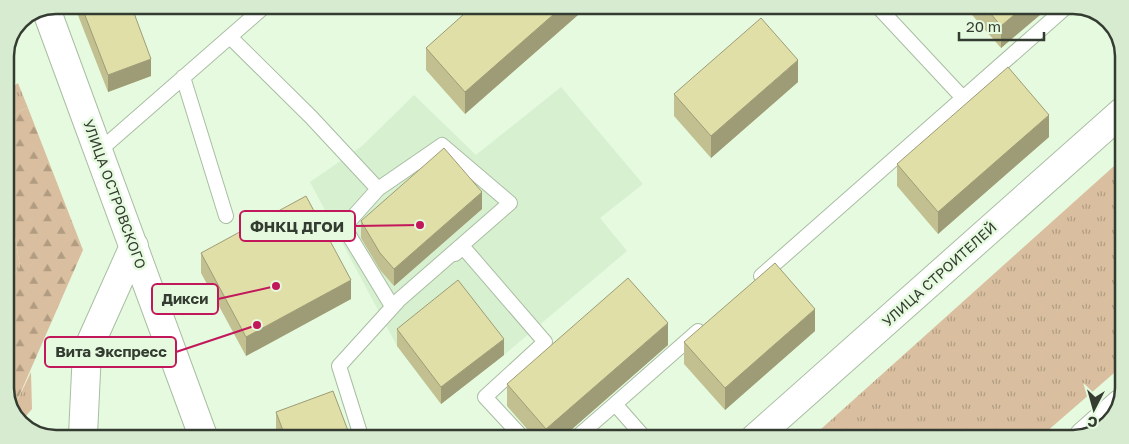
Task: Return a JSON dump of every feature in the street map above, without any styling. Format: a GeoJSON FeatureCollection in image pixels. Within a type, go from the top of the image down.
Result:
{"type":"FeatureCollection","features":[{"type":"Feature","properties":{"kind":"street","name":"УЛИЦА ОСТРОВСКОГО"},"geometry":{"type":"LineString","coordinates":[[48,15],[202,430]]}},
{"type":"Feature","properties":{"kind":"street","name":"УЛИЦА СТРОИТЕЛЕЙ"},"geometry":{"type":"LineString","coordinates":[[764,430],[1115,118]]}},
{"type":"Feature","properties":{"kind":"street"},"geometry":{"type":"LineString","coordinates":[[83,430],[87,351],[134,246]]}},
{"type":"Feature","properties":{"kind":"lane"},"geometry":{"type":"LineString","coordinates":[[99,151],[256,14]]}},
{"type":"Feature","properties":{"kind":"lane"},"geometry":{"type":"LineString","coordinates":[[885,14],[963,98]]}},
{"type":"Feature","properties":{"kind":"lane"},"geometry":{"type":"LineString","coordinates":[[748,286],[1058,14]]}},
{"type":"Feature","properties":{"kind":"lane"},"geometry":{"type":"LineString","coordinates":[[230,37],[311,117],[378,189]]}},
{"type":"Feature","properties":{"kind":"lane"},"geometry":{"type":"LineString","coordinates":[[183,77],[226,216]]}},
{"type":"Feature","properties":{"kind":"lane"},"geometry":{"type":"LineString","coordinates":[[359,430],[339,366],[392,306],[510,203],[442,145],[378,189],[344,227],[392,306]]}},
{"type":"Feature","properties":{"kind":"lane"},"geometry":{"type":"LineString","coordinates":[[392,306],[463,247],[545,342],[485,397],[516,430]]}},
{"type":"Feature","properties":{"kind":"lane"},"geometry":{"type":"LineString","coordinates":[[585,430],[711,319]]}},
{"type":"Feature","properties":{"kind":"lane"},"geometry":{"type":"LineString","coordinates":[[615,404],[637,430]]}},
{"type":"Feature","properties":{"kind":"shaded area"},"geometry":{"type":"Polygon","coordinates":[[[561,87],[643,184],[600,218],[627,251],[504,355],[441,404],[397,346],[310,182],[362,146],[414,95],[476,155],[561,87]]]}},
{"type":"Feature","properties":{"kind":"green space"},"geometry":{"type":"Polygon","coordinates":[[[18,83],[28,108],[19,111],[14,117],[14,86],[18,83]]]}},
{"type":"Feature","properties":{"kind":"green space"},"geometry":{"type":"Polygon","coordinates":[[[28,108],[83,250],[16,402],[14,391],[14,275],[20,267],[14,231],[14,117],[19,111],[28,108]]]}},
{"type":"Feature","properties":{"kind":"green space"},"geometry":{"type":"Polygon","coordinates":[[[1115,165],[1115,372],[1048,430],[820,430],[1115,165]]]}},
{"type":"Feature","properties":{"kind":"green space"},"geometry":{"type":"Polygon","coordinates":[[[14,231],[20,267],[14,275],[14,231]]]}},
{"type":"Feature","properties":{"kind":"green space"},"geometry":{"type":"Polygon","coordinates":[[[31,372],[32,409],[25,417],[16,402],[31,372]]]}},
{"type":"Feature","properties":{"kind":"building"},"geometry":{"type":"Polygon","coordinates":[[[84,14],[134,14],[151,59],[108,75],[84,14]]]}},
{"type":"Feature","properties":{"kind":"building"},"geometry":{"type":"Polygon","coordinates":[[[464,14],[554,14],[465,92],[426,48],[464,14]]]}},
{"type":"Feature","properties":{"kind":"building"},"geometry":{"type":"Polygon","coordinates":[[[991,14],[1015,14],[1001,26],[991,14]]]}},
{"type":"Feature","properties":{"kind":"building"},"geometry":{"type":"Polygon","coordinates":[[[761,18],[798,60],[711,136],[674,94],[761,18]]]}},
{"type":"Feature","properties":{"kind":"building"},"geometry":{"type":"Polygon","coordinates":[[[1008,67],[1049,115],[938,212],[897,164],[1008,67]]]}},
{"type":"Feature","properties":{"kind":"building"},"geometry":{"type":"Polygon","coordinates":[[[444,148],[482,192],[394,269],[380,253],[361,221],[444,148]]]}},
{"type":"Feature","properties":{"kind":"building"},"geometry":{"type":"Polygon","coordinates":[[[306,196],[351,280],[246,337],[201,253],[306,196]]]}},
{"type":"Feature","properties":{"kind":"building"},"geometry":{"type":"Polygon","coordinates":[[[775,263],[815,309],[725,388],[684,342],[775,263]]]}},
{"type":"Feature","properties":{"kind":"building"},"geometry":{"type":"Polygon","coordinates":[[[628,278],[668,323],[546,429],[507,384],[628,278]]]}},
{"type":"Feature","properties":{"kind":"building"},"geometry":{"type":"Polygon","coordinates":[[[458,280],[504,339],[441,387],[397,329],[458,280]]]}},
{"type":"Feature","properties":{"kind":"building"},"geometry":{"type":"Polygon","coordinates":[[[333,391],[348,430],[283,430],[276,412],[333,391]]]}},
{"type":"Feature","properties":{"kind":"place","name":"ФНКЦ ДГОИ"},"geometry":{"type":"Point","coordinates":[420,225]}},
{"type":"Feature","properties":{"kind":"place","name":"Дикси"},"geometry":{"type":"Point","coordinates":[276,286]}},
{"type":"Feature","properties":{"kind":"place","name":"Вита Экспресс"},"geometry":{"type":"Point","coordinates":[257,325]}}]}
